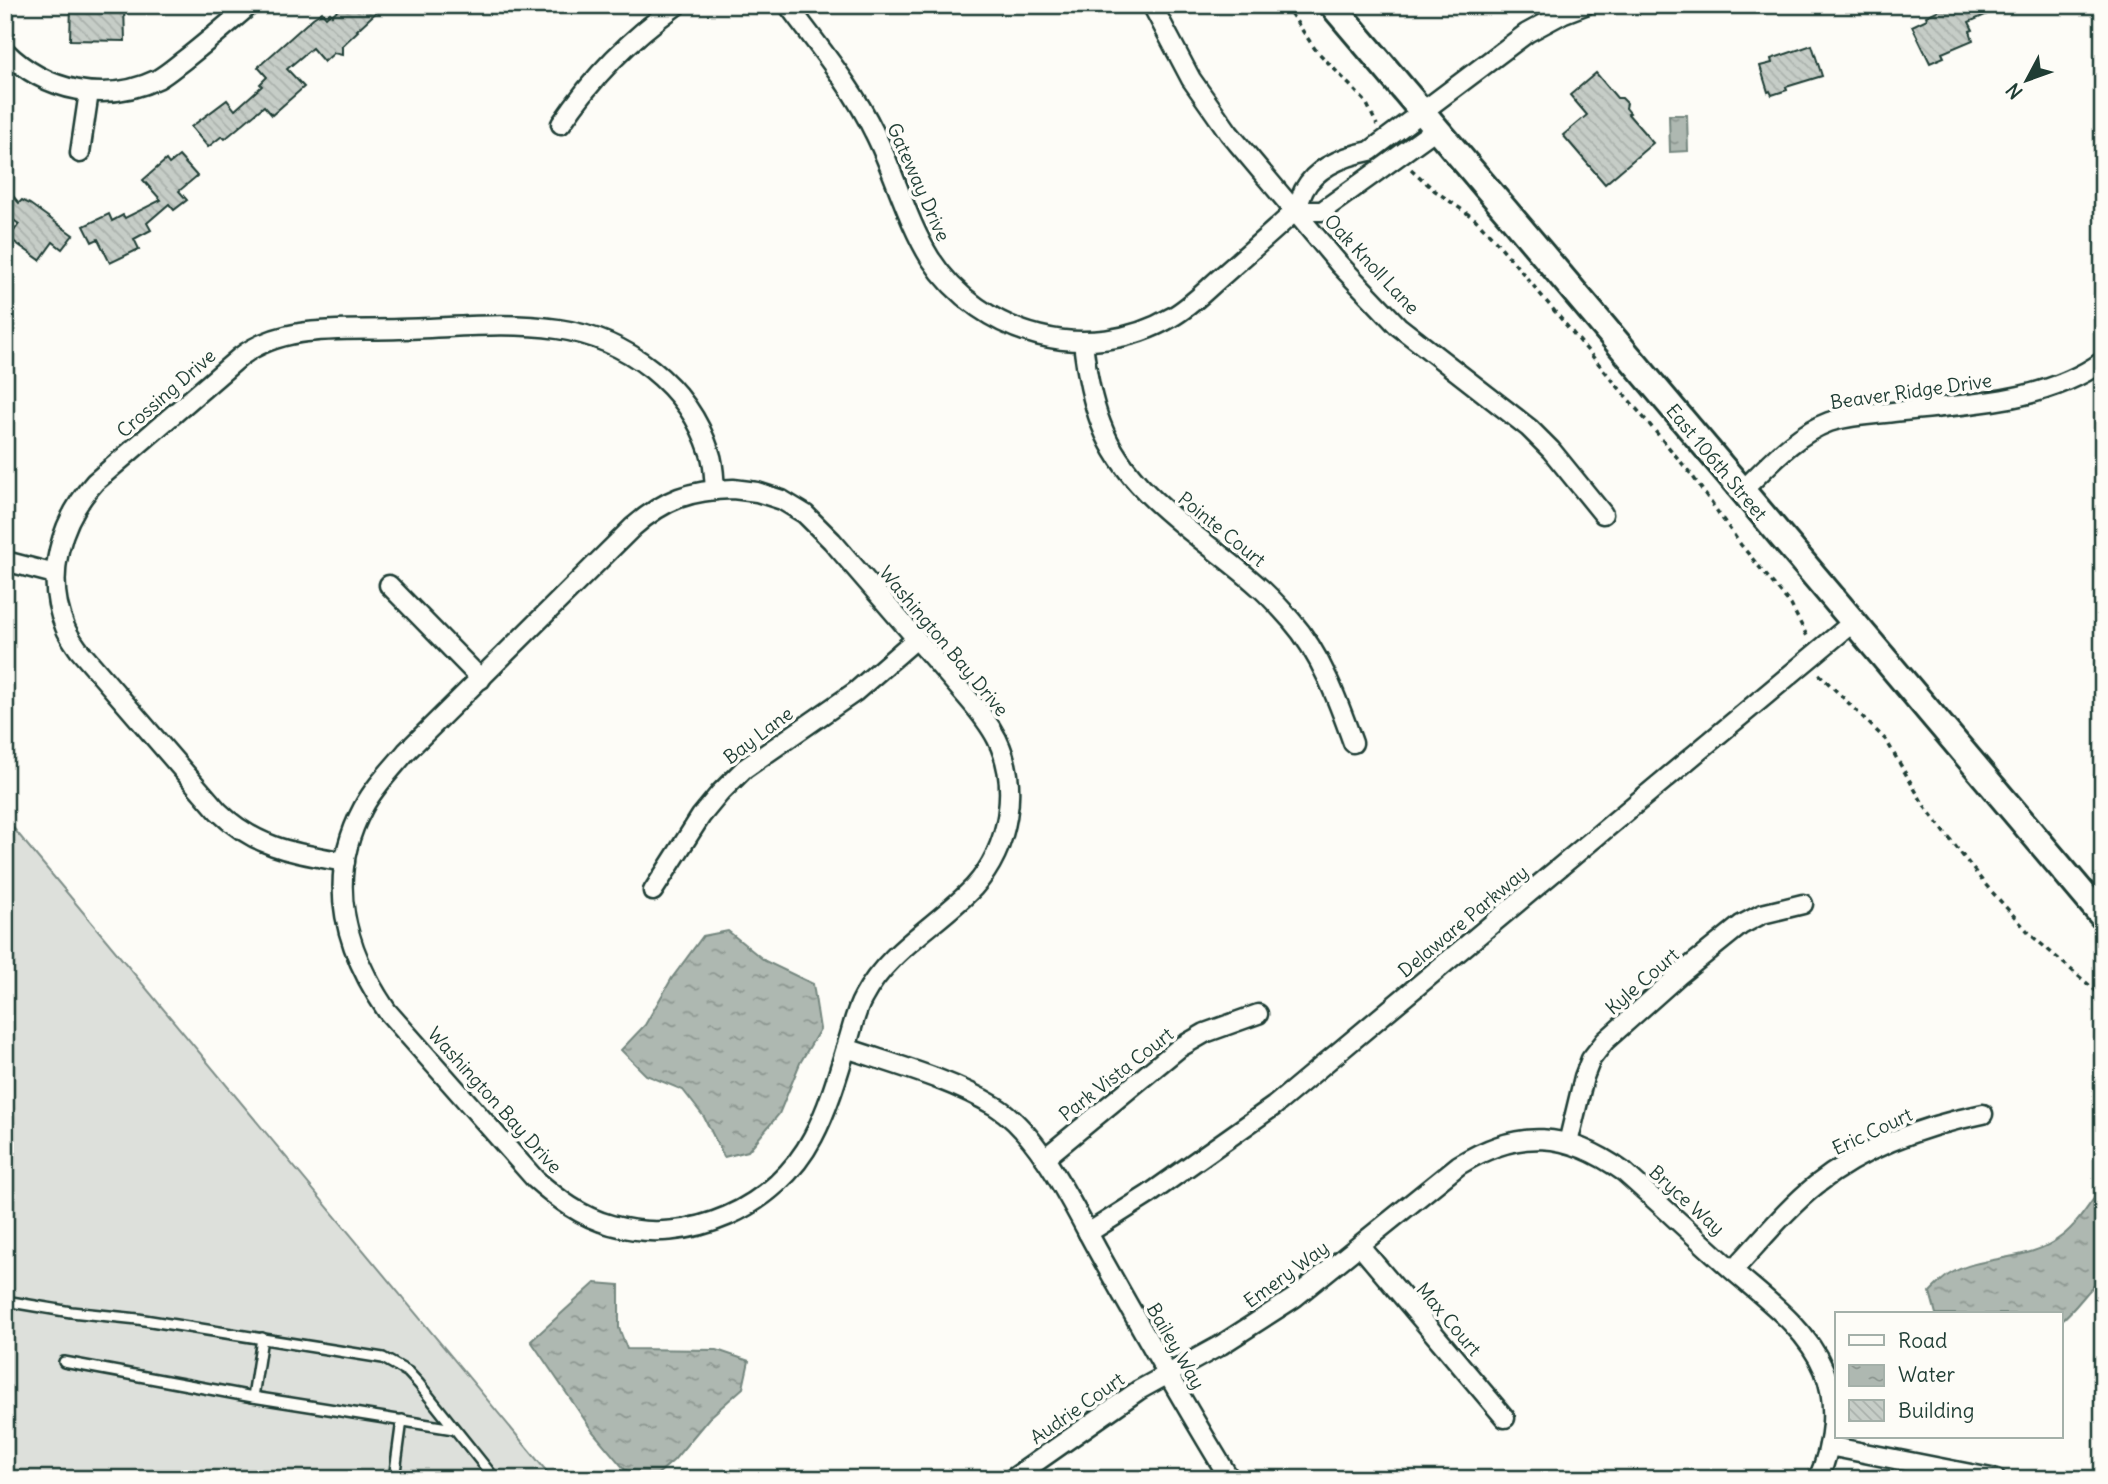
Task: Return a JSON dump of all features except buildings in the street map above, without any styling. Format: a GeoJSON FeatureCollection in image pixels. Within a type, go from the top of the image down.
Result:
{"type":"FeatureCollection","features":[{"type":"Feature","properties":{"kind":"main road","name":"East 106th Street"},"geometry":{"type":"LineString","coordinates":[[1332,5],[2103,917]]}},
{"type":"Feature","properties":{"kind":"street"},"geometry":{"type":"LineString","coordinates":[[5,51],[39,77],[69,89],[89,92],[130,89],[158,79],[213,38],[250,5]]}},
{"type":"Feature","properties":{"kind":"street"},"geometry":{"type":"LineString","coordinates":[[561,124],[594,78],[617,54],[677,5]]}},
{"type":"Feature","properties":{"kind":"street","name":"Gateway Drive"},"geometry":{"type":"LineString","coordinates":[[788,5],[842,78],[874,131],[929,257],[944,276],[980,310],[1010,327],[1046,339],[1103,341],[1171,318],[1193,302],[1295,211],[1305,188],[1318,173],[1343,157],[1370,151],[1386,139],[1429,121]]}},
{"type":"Feature","properties":{"kind":"street","name":"Oak Knoll Lane"},"geometry":{"type":"LineString","coordinates":[[1152,5],[1191,79],[1229,133],[1339,264],[1390,317],[1529,428],[1567,467],[1603,514]]}},
{"type":"Feature","properties":{"kind":"street"},"geometry":{"type":"LineString","coordinates":[[1295,211],[1322,211],[1400,154],[1429,121],[1527,33],[1585,5]]}},
{"type":"Feature","properties":{"kind":"street"},"geometry":{"type":"LineString","coordinates":[[80,153],[89,92]]}},
{"type":"Feature","properties":{"kind":"street","name":"Crossing Drive"},"geometry":{"type":"LineString","coordinates":[[345,863],[266,845],[235,827],[218,811],[79,650],[65,627],[57,599],[55,574],[60,542],[70,519],[81,498],[95,482],[246,352],[290,333],[528,326],[592,336],[648,366],[678,394],[691,412],[711,455],[715,489]]}},
{"type":"Feature","properties":{"kind":"street","name":"Pointe Court"},"geometry":{"type":"LineString","coordinates":[[1083,342],[1101,426],[1113,449],[1148,495],[1260,587],[1293,622],[1330,685],[1353,743]]}},
{"type":"Feature","properties":{"kind":"street","name":"Beaver Ridge Drive"},"geometry":{"type":"LineString","coordinates":[[1742,491],[1787,448],[1804,435],[1829,422],[1855,416],[1995,401],[2025,395],[2074,378],[2103,361]]}},
{"type":"Feature","properties":{"kind":"street","name":"Washington Bay Drive"},"geometry":{"type":"LineString","coordinates":[[715,489],[757,492],[782,500],[805,514],[832,541],[916,639],[987,721],[998,741],[1005,765],[1009,817],[996,855],[973,887],[876,976],[861,1000],[813,1137],[785,1178],[766,1194],[744,1209],[692,1228],[668,1231],[611,1225],[560,1200],[535,1179],[387,1011],[362,969],[348,933],[342,902],[345,863],[351,835],[363,807],[381,780],[481,679],[651,511],[671,499],[715,489]]}},
{"type":"Feature","properties":{"kind":"street"},"geometry":{"type":"LineString","coordinates":[[5,561],[55,574]]}},
{"type":"Feature","properties":{"kind":"street"},"geometry":{"type":"LineString","coordinates":[[388,585],[481,679]]}},
{"type":"Feature","properties":{"kind":"street","name":"Delaware Parkway"},"geometry":{"type":"LineString","coordinates":[[1088,1233],[1148,1195],[1274,1106],[1852,623]]}},
{"type":"Feature","properties":{"kind":"street","name":"Bay Lane"},"geometry":{"type":"LineString","coordinates":[[653,891],[701,816],[744,769],[855,692],[916,639]]}},
{"type":"Feature","properties":{"kind":"street","name":"Kyle Court"},"geometry":{"type":"LineString","coordinates":[[1568,1143],[1584,1077],[1591,1059],[1605,1041],[1679,975],[1741,925],[1762,914],[1803,904]]}},
{"type":"Feature","properties":{"kind":"street","name":"Park Vista Court"},"geometry":{"type":"LineString","coordinates":[[1045,1158],[1179,1048],[1205,1033],[1258,1014]]}},
{"type":"Feature","properties":{"kind":"street","name":"Bailey Way"},"geometry":{"type":"LineString","coordinates":[[846,1048],[944,1082],[997,1107],[1025,1133],[1045,1158],[1230,1479]]}},
{"type":"Feature","properties":{"kind":"street","name":"Eric Court"},"geometry":{"type":"LineString","coordinates":[[1733,1270],[1807,1193],[1837,1170],[1863,1154],[1901,1137],[1948,1121],[1983,1114]]}},
{"type":"Feature","properties":{"kind":"street","name":"Bryce Way"},"geometry":{"type":"LineString","coordinates":[[1420,1195],[1459,1164],[1483,1150],[1507,1142],[1532,1139],[1568,1143],[1605,1159],[1624,1172],[1784,1316],[1813,1350],[1824,1371],[1830,1396],[1832,1424],[1829,1446],[1818,1479]]}},
{"type":"Feature","properties":{"kind":"street","name":"Emery Way"},"geometry":{"type":"LineString","coordinates":[[1168,1374],[1221,1345],[1272,1312],[1360,1246],[1420,1195]]}},
{"type":"Feature","properties":{"kind":"street","name":"Max Court"},"geometry":{"type":"LineString","coordinates":[[1360,1246],[1505,1418]]}},
{"type":"Feature","properties":{"kind":"street","name":"Audrie Court"},"geometry":{"type":"LineString","coordinates":[[1012,1479],[1139,1390],[1168,1374]]}},
{"type":"Feature","properties":{"kind":"street"},"geometry":{"type":"LineString","coordinates":[[1829,1446],[1996,1479]]}},
{"type":"Feature","properties":{"kind":"lane"},"geometry":{"type":"LineString","coordinates":[[5,1316],[6,1301],[383,1358],[408,1373],[495,1479]]}},
{"type":"Feature","properties":{"kind":"lane"},"geometry":{"type":"LineString","coordinates":[[253,1397],[262,1338]]}},
{"type":"Feature","properties":{"kind":"lane"},"geometry":{"type":"LineString","coordinates":[[64,1362],[253,1397],[454,1429]]}},
{"type":"Feature","properties":{"kind":"lane"},"geometry":{"type":"LineString","coordinates":[[394,1479],[402,1420]]}},
{"type":"Feature","properties":{"kind":"path"},"geometry":{"type":"LineString","coordinates":[[1285,5],[1315,49],[1366,102],[1386,139]]}},
{"type":"Feature","properties":{"kind":"path"},"geometry":{"type":"LineString","coordinates":[[1400,154],[1413,172],[1475,219],[1495,240],[1692,474],[1741,545],[1791,605],[1808,640]]}},
{"type":"Feature","properties":{"kind":"path"},"geometry":{"type":"LineString","coordinates":[[1819,674],[1886,740],[1925,807],[1984,883],[2032,936],[2103,997]]}},
{"type":"Feature","properties":{"kind":"shaded area"},"geometry":{"type":"Polygon","coordinates":[[[5,818],[553,1479],[5,1479],[5,818]]]}},
{"type":"Feature","properties":{"kind":"water"},"geometry":{"type":"Polygon","coordinates":[[[1669,115],[1687,115],[1688,151],[1670,152],[1669,115]]]}},
{"type":"Feature","properties":{"kind":"water"},"geometry":{"type":"Polygon","coordinates":[[[728,931],[765,961],[813,984],[820,1029],[800,1063],[779,1114],[748,1151],[724,1157],[704,1117],[683,1090],[646,1075],[621,1050],[645,1025],[672,978],[703,936],[728,931]]]}},
{"type":"Feature","properties":{"kind":"water"},"geometry":{"type":"Polygon","coordinates":[[[2103,1186],[2103,1277],[2062,1320],[2062,1312],[1935,1312],[1930,1292],[1950,1274],[1977,1263],[2020,1255],[2049,1245],[2073,1226],[2103,1186]]]}},
{"type":"Feature","properties":{"kind":"water"},"geometry":{"type":"Polygon","coordinates":[[[595,1283],[619,1285],[619,1328],[627,1349],[717,1350],[749,1361],[743,1388],[709,1418],[674,1460],[652,1479],[625,1470],[593,1432],[531,1341],[595,1283]]]}}]}
